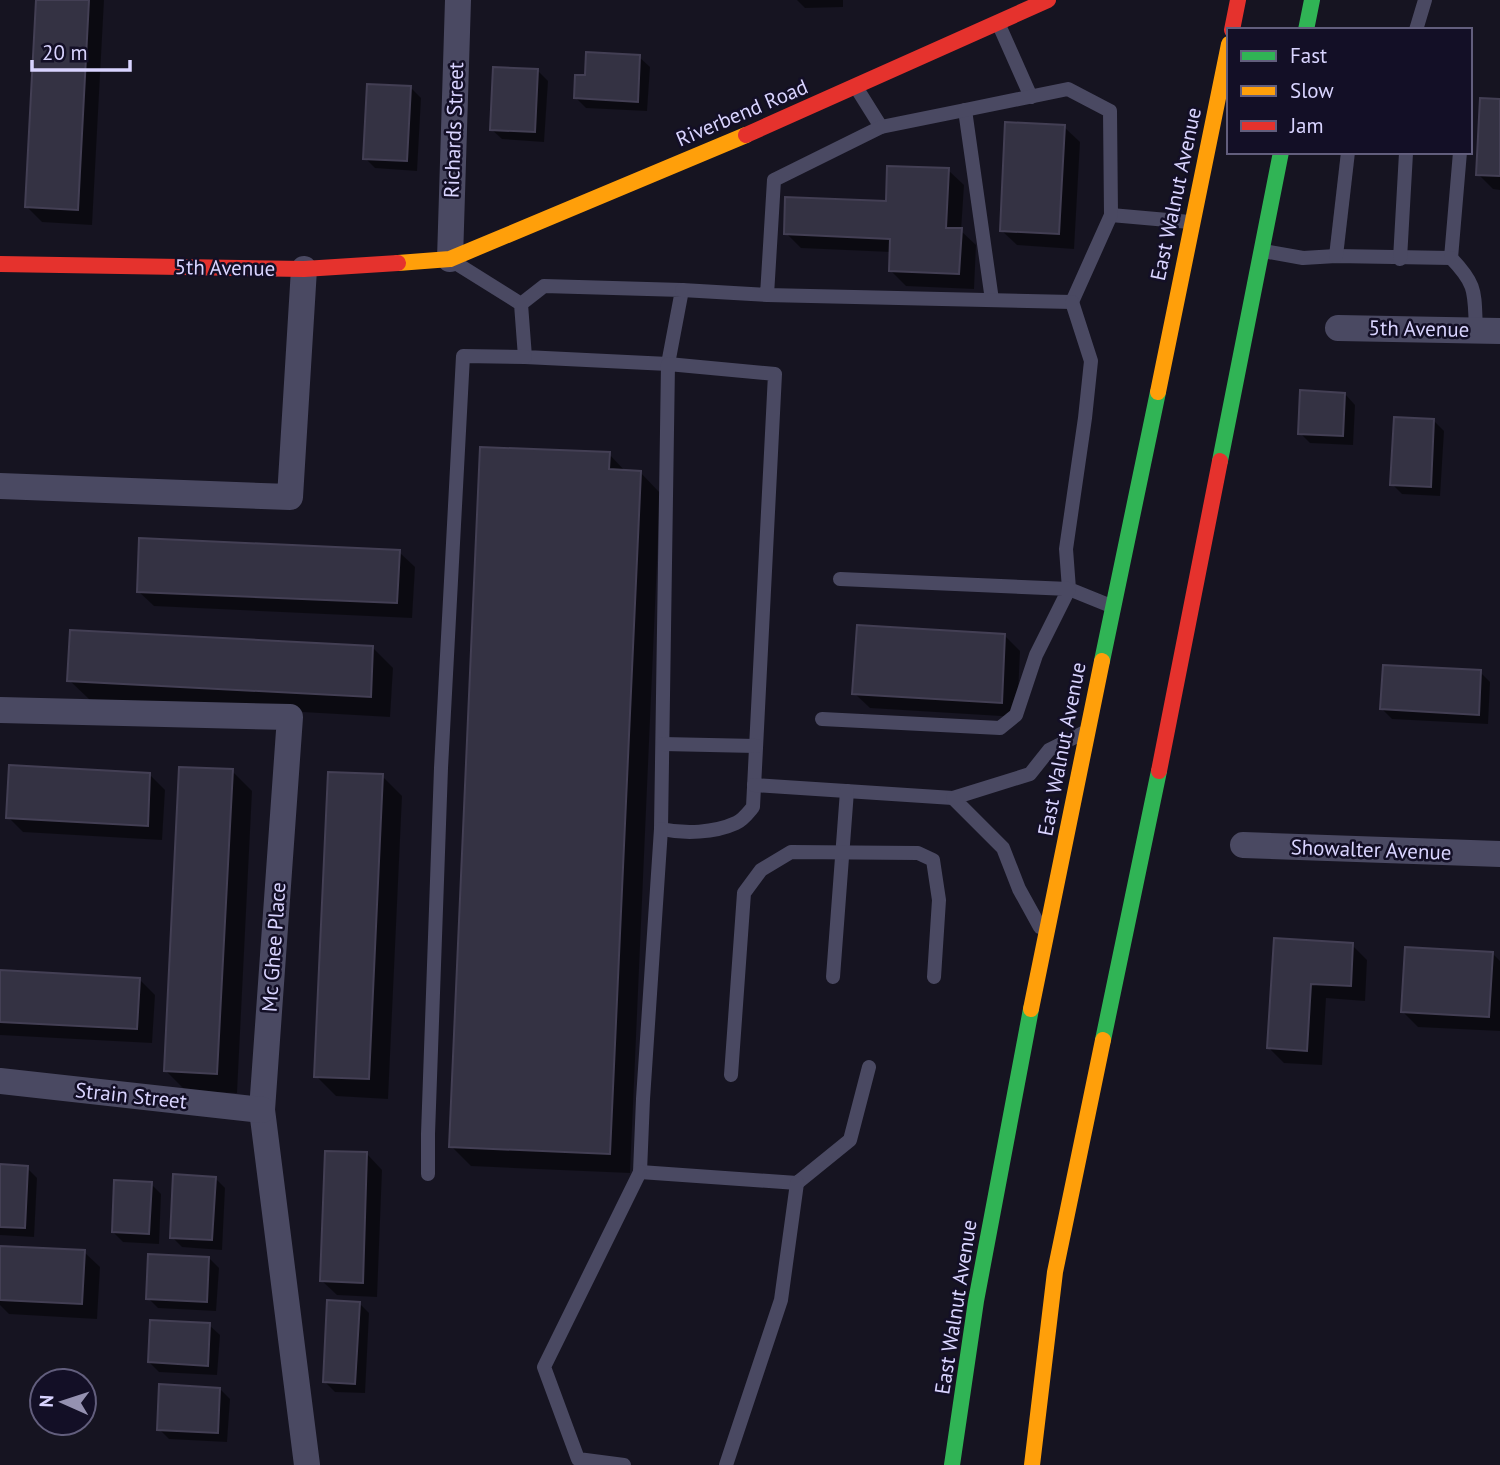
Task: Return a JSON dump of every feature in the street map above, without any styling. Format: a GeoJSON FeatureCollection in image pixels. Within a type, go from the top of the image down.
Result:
{"type":"FeatureCollection","features":[{"type":"Feature","properties":{"kind":"main road","name":"Riverbend Road"},"geometry":{"type":"LineString","coordinates":[[450,259],[856,87],[1048,0]]}},
{"type":"Feature","properties":{"kind":"main road"},"geometry":{"type":"LineString","coordinates":[[1232,28],[1238,0]]}},
{"type":"Feature","properties":{"kind":"main road"},"geometry":{"type":"LineString","coordinates":[[1306,28],[1312,0]]}},
{"type":"Feature","properties":{"kind":"main road","name":"East Walnut Avenue"},"geometry":{"type":"LineString","coordinates":[[951,1465],[976,1301],[1045,937],[1227,54]]}},
{"type":"Feature","properties":{"kind":"main road"},"geometry":{"type":"LineString","coordinates":[[1032,1465],[1055,1272],[1147,832],[1281,154]]}},
{"type":"Feature","properties":{"kind":"main road","name":"5th Avenue"},"geometry":{"type":"LineString","coordinates":[[0,264],[304,269],[450,259]]}},
{"type":"Feature","properties":{"kind":"street","name":"Richards Street"},"geometry":{"type":"LineString","coordinates":[[450,259],[458,0]]}},
{"type":"Feature","properties":{"kind":"street"},"geometry":{"type":"LineString","coordinates":[[0,486],[290,497],[304,269]]}},
{"type":"Feature","properties":{"kind":"street","name":"5th Avenue"},"geometry":{"type":"LineString","coordinates":[[1338,328],[1488,330]]}},
{"type":"Feature","properties":{"kind":"street","name":"Mc Ghee Place"},"geometry":{"type":"LineString","coordinates":[[0,710],[290,718],[262,1110],[307,1465]]}},
{"type":"Feature","properties":{"kind":"street","name":"Showalter Avenue"},"geometry":{"type":"LineString","coordinates":[[1243,845],[1500,854]]}},
{"type":"Feature","properties":{"kind":"street","name":"Strain Street"},"geometry":{"type":"LineString","coordinates":[[0,1081],[262,1110]]}},
{"type":"Feature","properties":{"kind":"lane"},"geometry":{"type":"LineString","coordinates":[[1417,28],[1425,0]]}},
{"type":"Feature","properties":{"kind":"lane"},"geometry":{"type":"LineString","coordinates":[[998,24],[1031,97]]}},
{"type":"Feature","properties":{"kind":"lane"},"geometry":{"type":"LineString","coordinates":[[856,87],[881,127]]}},
{"type":"Feature","properties":{"kind":"lane"},"geometry":{"type":"LineString","coordinates":[[767,295],[774,180],[881,127],[1068,89],[1110,111],[1111,215],[1072,302],[1091,361],[1086,418],[1066,549],[1069,589],[1036,655],[1016,715],[1000,728],[822,719]]}},
{"type":"Feature","properties":{"kind":"lane"},"geometry":{"type":"LineString","coordinates":[[965,110],[992,300]]}},
{"type":"Feature","properties":{"kind":"lane"},"geometry":{"type":"LineString","coordinates":[[1336,256],[1348,154]]}},
{"type":"Feature","properties":{"kind":"lane"},"geometry":{"type":"LineString","coordinates":[[1400,258],[1406,154]]}},
{"type":"Feature","properties":{"kind":"lane"},"geometry":{"type":"LineString","coordinates":[[1451,258],[1460,154]]}},
{"type":"Feature","properties":{"kind":"lane"},"geometry":{"type":"LineString","coordinates":[[1111,215],[1192,223]]}},
{"type":"Feature","properties":{"kind":"lane"},"geometry":{"type":"LineString","coordinates":[[1262,250],[1303,258],[1451,258],[1469,277],[1488,330]]}},
{"type":"Feature","properties":{"kind":"lane"},"geometry":{"type":"LineString","coordinates":[[450,259],[521,304]]}},
{"type":"Feature","properties":{"kind":"lane"},"geometry":{"type":"LineString","coordinates":[[521,304],[544,286],[767,295],[1072,302]]}},
{"type":"Feature","properties":{"kind":"lane"},"geometry":{"type":"LineString","coordinates":[[624,1465],[578,1459],[544,1367],[640,1172],[661,829],[668,364],[682,290]]}},
{"type":"Feature","properties":{"kind":"lane"},"geometry":{"type":"LineString","coordinates":[[521,304],[525,357]]}},
{"type":"Feature","properties":{"kind":"lane"},"geometry":{"type":"LineString","coordinates":[[428,1174],[441,768],[463,356],[668,364],[775,374],[753,807],[738,823],[710,830],[680,833],[661,829]]}},
{"type":"Feature","properties":{"kind":"lane"},"geometry":{"type":"LineString","coordinates":[[839,579],[1069,589],[1112,606]]}},
{"type":"Feature","properties":{"kind":"lane"},"geometry":{"type":"LineString","coordinates":[[754,785],[953,798],[1030,774],[1049,750],[1087,731]]}},
{"type":"Feature","properties":{"kind":"lane"},"geometry":{"type":"LineString","coordinates":[[663,744],[756,746]]}},
{"type":"Feature","properties":{"kind":"lane"},"geometry":{"type":"LineString","coordinates":[[833,977],[847,791]]}},
{"type":"Feature","properties":{"kind":"lane"},"geometry":{"type":"LineString","coordinates":[[953,798],[1003,848],[1019,889],[1045,937]]}},
{"type":"Feature","properties":{"kind":"lane"},"geometry":{"type":"LineString","coordinates":[[731,1075],[744,893],[761,870],[791,852],[918,853],[933,860],[939,900],[934,977]]}},
{"type":"Feature","properties":{"kind":"lane"},"geometry":{"type":"LineString","coordinates":[[640,1172],[797,1182],[850,1140],[869,1067]]}},
{"type":"Feature","properties":{"kind":"lane"},"geometry":{"type":"LineString","coordinates":[[726,1465],[781,1300],[797,1182]]}},
{"type":"Feature","properties":{"kind":"building"},"geometry":{"type":"Polygon","coordinates":[[[36,0],[89,0],[78,210],[25,207],[36,0]]]}},
{"type":"Feature","properties":{"kind":"building"},"geometry":{"type":"Polygon","coordinates":[[[586,52],[640,55],[638,102],[574,98],[575,75],[585,75],[586,52]]]}},
{"type":"Feature","properties":{"kind":"building"},"geometry":{"type":"Polygon","coordinates":[[[493,67],[538,69],[535,132],[490,130],[493,67]]]}},
{"type":"Feature","properties":{"kind":"building"},"geometry":{"type":"Polygon","coordinates":[[[367,84],[411,86],[407,161],[363,159],[367,84]]]}},
{"type":"Feature","properties":{"kind":"building"},"geometry":{"type":"Polygon","coordinates":[[[1480,98],[1500,99],[1500,176],[1476,175],[1480,98]]]}},
{"type":"Feature","properties":{"kind":"building"},"geometry":{"type":"Polygon","coordinates":[[[1005,122],[1065,125],[1059,234],[1000,231],[1005,122]]]}},
{"type":"Feature","properties":{"kind":"building"},"geometry":{"type":"Polygon","coordinates":[[[887,166],[949,168],[946,228],[962,228],[959,274],[889,271],[890,239],[784,234],[785,197],[886,201],[887,166]]]}},
{"type":"Feature","properties":{"kind":"building"},"geometry":{"type":"Polygon","coordinates":[[[1300,390],[1345,393],[1343,436],[1298,434],[1300,390]]]}},
{"type":"Feature","properties":{"kind":"building"},"geometry":{"type":"Polygon","coordinates":[[[1394,417],[1434,419],[1431,487],[1390,485],[1394,417]]]}},
{"type":"Feature","properties":{"kind":"building"},"geometry":{"type":"Polygon","coordinates":[[[480,447],[610,452],[609,469],[641,471],[610,1154],[449,1147],[480,447]]]}},
{"type":"Feature","properties":{"kind":"building"},"geometry":{"type":"Polygon","coordinates":[[[139,538],[400,550],[397,603],[137,592],[139,538]]]}},
{"type":"Feature","properties":{"kind":"building"},"geometry":{"type":"Polygon","coordinates":[[[857,625],[1005,634],[1002,703],[852,694],[857,625]]]}},
{"type":"Feature","properties":{"kind":"building"},"geometry":{"type":"Polygon","coordinates":[[[70,630],[373,646],[371,697],[67,681],[70,630]]]}},
{"type":"Feature","properties":{"kind":"building"},"geometry":{"type":"Polygon","coordinates":[[[1383,665],[1481,670],[1479,715],[1380,709],[1383,665]]]}},
{"type":"Feature","properties":{"kind":"building"},"geometry":{"type":"Polygon","coordinates":[[[9,765],[150,773],[148,826],[6,818],[9,765]]]}},
{"type":"Feature","properties":{"kind":"building"},"geometry":{"type":"Polygon","coordinates":[[[179,767],[233,769],[217,1074],[164,1071],[179,767]]]}},
{"type":"Feature","properties":{"kind":"building"},"geometry":{"type":"Polygon","coordinates":[[[328,772],[383,774],[369,1079],[314,1077],[328,772]]]}},
{"type":"Feature","properties":{"kind":"building"},"geometry":{"type":"Polygon","coordinates":[[[1274,938],[1353,943],[1351,986],[1311,984],[1307,1051],[1267,1048],[1274,938]]]}},
{"type":"Feature","properties":{"kind":"building"},"geometry":{"type":"Polygon","coordinates":[[[1405,947],[1493,952],[1489,1017],[1401,1012],[1405,947]]]}},
{"type":"Feature","properties":{"kind":"building"},"geometry":{"type":"Polygon","coordinates":[[[0,970],[140,978],[137,1029],[0,1022],[0,970]]]}},
{"type":"Feature","properties":{"kind":"building"},"geometry":{"type":"Polygon","coordinates":[[[325,1151],[367,1152],[363,1283],[320,1281],[325,1151]]]}},
{"type":"Feature","properties":{"kind":"building"},"geometry":{"type":"Polygon","coordinates":[[[0,1164],[28,1166],[25,1228],[0,1227],[0,1164]]]}},
{"type":"Feature","properties":{"kind":"building"},"geometry":{"type":"Polygon","coordinates":[[[173,1174],[216,1177],[212,1240],[170,1238],[173,1174]]]}},
{"type":"Feature","properties":{"kind":"building"},"geometry":{"type":"Polygon","coordinates":[[[114,1180],[152,1182],[149,1234],[112,1232],[114,1180]]]}},
{"type":"Feature","properties":{"kind":"building"},"geometry":{"type":"Polygon","coordinates":[[[0,1246],[85,1250],[82,1304],[0,1300],[0,1246]]]}},
{"type":"Feature","properties":{"kind":"building"},"geometry":{"type":"Polygon","coordinates":[[[148,1254],[209,1257],[207,1302],[146,1299],[148,1254]]]}},
{"type":"Feature","properties":{"kind":"building"},"geometry":{"type":"Polygon","coordinates":[[[327,1300],[360,1302],[355,1384],[323,1382],[327,1300]]]}},
{"type":"Feature","properties":{"kind":"building"},"geometry":{"type":"Polygon","coordinates":[[[150,1320],[210,1323],[208,1366],[148,1362],[150,1320]]]}},
{"type":"Feature","properties":{"kind":"building"},"geometry":{"type":"Polygon","coordinates":[[[159,1384],[220,1388],[218,1433],[157,1430],[159,1384]]]}},
{"type":"Feature","properties":{"kind":"traffic: fast"},"geometry":{"type":"LineString","coordinates":[[1306,28],[1312,0]]}},
{"type":"Feature","properties":{"kind":"traffic: fast"},"geometry":{"type":"LineString","coordinates":[[1220,461],[1281,154]]}},
{"type":"Feature","properties":{"kind":"traffic: fast"},"geometry":{"type":"LineString","coordinates":[[1102,661],[1158,392]]}},
{"type":"Feature","properties":{"kind":"traffic: fast"},"geometry":{"type":"LineString","coordinates":[[1103,1040],[1159,771]]}},
{"type":"Feature","properties":{"kind":"traffic: fast"},"geometry":{"type":"LineString","coordinates":[[952,1465],[976,1301],[1031,1009]]}},
{"type":"Feature","properties":{"kind":"traffic: slow"},"geometry":{"type":"LineString","coordinates":[[1158,392],[1227,54]]}},
{"type":"Feature","properties":{"kind":"traffic: slow"},"geometry":{"type":"LineString","coordinates":[[398,263],[450,259],[746,135]]}},
{"type":"Feature","properties":{"kind":"traffic: slow"},"geometry":{"type":"LineString","coordinates":[[1031,1009],[1102,661]]}},
{"type":"Feature","properties":{"kind":"traffic: slow"},"geometry":{"type":"LineString","coordinates":[[1032,1465],[1055,1272],[1103,1040]]}},
{"type":"Feature","properties":{"kind":"traffic: jam"},"geometry":{"type":"LineString","coordinates":[[746,135],[1048,0]]}},
{"type":"Feature","properties":{"kind":"traffic: jam"},"geometry":{"type":"LineString","coordinates":[[1232,28],[1238,0]]}},
{"type":"Feature","properties":{"kind":"traffic: jam"},"geometry":{"type":"LineString","coordinates":[[0,264],[304,269],[398,263]]}},
{"type":"Feature","properties":{"kind":"traffic: jam"},"geometry":{"type":"LineString","coordinates":[[1159,771],[1220,461]]}}]}
